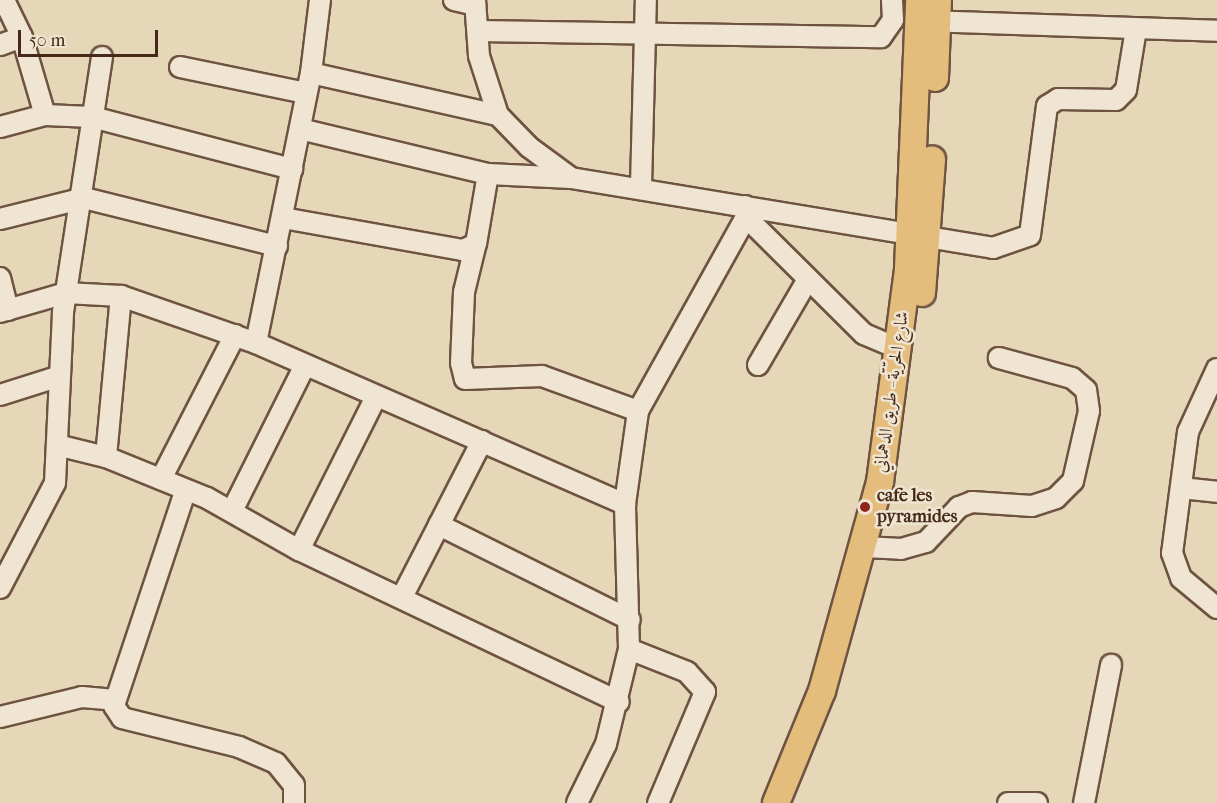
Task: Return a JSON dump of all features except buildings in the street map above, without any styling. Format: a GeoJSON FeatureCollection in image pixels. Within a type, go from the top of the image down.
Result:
{"type":"FeatureCollection","features":[{"type":"Feature","properties":{"kind":"main road","name":"شارع الحرّيّة - طريق الدهماني"},"geometry":{"type":"LineString","coordinates":[[793,803],[827,722],[904,433],[918,238],[928,11]]}},
{"type":"Feature","properties":{"kind":"main road","name":"شارع الحرّيّة - طريق الدهماني"},"geometry":{"type":"LineString","coordinates":[[777,803],[822,691],[873,548],[899,349],[918,238]]}},
{"type":"Feature","properties":{"kind":"street"},"geometry":{"type":"LineString","coordinates":[[4,0],[22,37],[45,115]]}},
{"type":"Feature","properties":{"kind":"street"},"geometry":{"type":"LineString","coordinates":[[454,0],[475,2],[485,85],[498,115],[529,147],[571,178]]}},
{"type":"Feature","properties":{"kind":"street"},"geometry":{"type":"LineString","coordinates":[[641,186],[646,0]]}},
{"type":"Feature","properties":{"kind":"street"},"geometry":{"type":"LineString","coordinates":[[478,31],[881,37],[893,20],[892,0]]}},
{"type":"Feature","properties":{"kind":"street"},"geometry":{"type":"LineString","coordinates":[[256,344],[311,73],[314,1]]}},
{"type":"Feature","properties":{"kind":"street"},"geometry":{"type":"LineString","coordinates":[[928,11],[1136,29],[1217,31]]}},
{"type":"Feature","properties":{"kind":"street"},"geometry":{"type":"LineString","coordinates":[[300,129],[488,174],[571,178],[641,186],[746,212],[993,248],[1030,235],[1047,106],[1058,99],[1116,100],[1126,90],[1136,29]]}},
{"type":"Feature","properties":{"kind":"street"},"geometry":{"type":"LineString","coordinates":[[0,45],[22,37]]}},
{"type":"Feature","properties":{"kind":"street"},"geometry":{"type":"LineString","coordinates":[[0,588],[55,483],[66,293],[84,198],[92,117],[102,57]]}},
{"type":"Feature","properties":{"kind":"street"},"geometry":{"type":"LineString","coordinates":[[180,67],[306,93]]}},
{"type":"Feature","properties":{"kind":"street"},"geometry":{"type":"LineString","coordinates":[[311,73],[498,115]]}},
{"type":"Feature","properties":{"kind":"street"},"geometry":{"type":"LineString","coordinates":[[0,127],[45,115],[92,117],[292,169]]}},
{"type":"Feature","properties":{"kind":"street"},"geometry":{"type":"LineString","coordinates":[[488,174],[475,247],[464,292],[460,363],[465,378],[542,376],[638,411]]}},
{"type":"Feature","properties":{"kind":"street"},"geometry":{"type":"LineString","coordinates":[[0,219],[84,198],[277,246]]}},
{"type":"Feature","properties":{"kind":"street"},"geometry":{"type":"LineString","coordinates":[[746,212],[808,279],[864,334],[899,349]]}},
{"type":"Feature","properties":{"kind":"street"},"geometry":{"type":"LineString","coordinates":[[577,803],[619,702],[629,649],[625,504],[638,411],[746,212]]}},
{"type":"Feature","properties":{"kind":"street"},"geometry":{"type":"LineString","coordinates":[[283,218],[432,248],[475,247]]}},
{"type":"Feature","properties":{"kind":"street"},"geometry":{"type":"LineString","coordinates":[[0,278],[4,311],[66,293],[121,296],[235,335],[304,367],[482,441],[625,504]]}},
{"type":"Feature","properties":{"kind":"street"},"geometry":{"type":"LineString","coordinates":[[758,365],[808,279]]}},
{"type":"Feature","properties":{"kind":"street"},"geometry":{"type":"LineString","coordinates":[[106,457],[121,296]]}},
{"type":"Feature","properties":{"kind":"street"},"geometry":{"type":"LineString","coordinates":[[160,479],[235,335]]}},
{"type":"Feature","properties":{"kind":"street"},"geometry":{"type":"LineString","coordinates":[[873,548],[926,542],[959,507],[972,502],[1032,506],[1056,498],[1073,481],[1089,411],[1086,390],[1072,378],[999,358]]}},
{"type":"Feature","properties":{"kind":"street"},"geometry":{"type":"LineString","coordinates":[[232,511],[304,367]]}},
{"type":"Feature","properties":{"kind":"street"},"geometry":{"type":"LineString","coordinates":[[1217,369],[1188,432],[1172,553],[1181,578],[1217,608]]}},
{"type":"Feature","properties":{"kind":"street"},"geometry":{"type":"LineString","coordinates":[[0,395],[60,376]]}},
{"type":"Feature","properties":{"kind":"street"},"geometry":{"type":"LineString","coordinates":[[299,550],[376,397]]}},
{"type":"Feature","properties":{"kind":"street"},"geometry":{"type":"LineString","coordinates":[[402,597],[482,441]]}},
{"type":"Feature","properties":{"kind":"street"},"geometry":{"type":"LineString","coordinates":[[57,445],[106,457],[232,511],[299,550],[619,702]]}},
{"type":"Feature","properties":{"kind":"street"},"geometry":{"type":"LineString","coordinates":[[1181,488],[1217,492]]}},
{"type":"Feature","properties":{"kind":"street"},"geometry":{"type":"LineString","coordinates":[[185,492],[116,700],[122,718],[239,747],[276,763],[294,785],[294,803]]}},
{"type":"Feature","properties":{"kind":"street"},"geometry":{"type":"LineString","coordinates":[[439,525],[630,620]]}},
{"type":"Feature","properties":{"kind":"street"},"geometry":{"type":"LineString","coordinates":[[629,649],[687,672],[705,692],[658,803]]}},
{"type":"Feature","properties":{"kind":"street"},"geometry":{"type":"LineString","coordinates":[[1084,803],[1111,665]]}},
{"type":"Feature","properties":{"kind":"street"},"geometry":{"type":"LineString","coordinates":[[0,717],[82,697],[116,700]]}},
{"type":"Feature","properties":{"kind":"street"},"geometry":{"type":"LineString","coordinates":[[1008,803],[1037,803]]}},
{"type":"Feature","properties":{"kind":"place","name":"cafe les pyramides"},"geometry":{"type":"Point","coordinates":[865,507]}}]}
